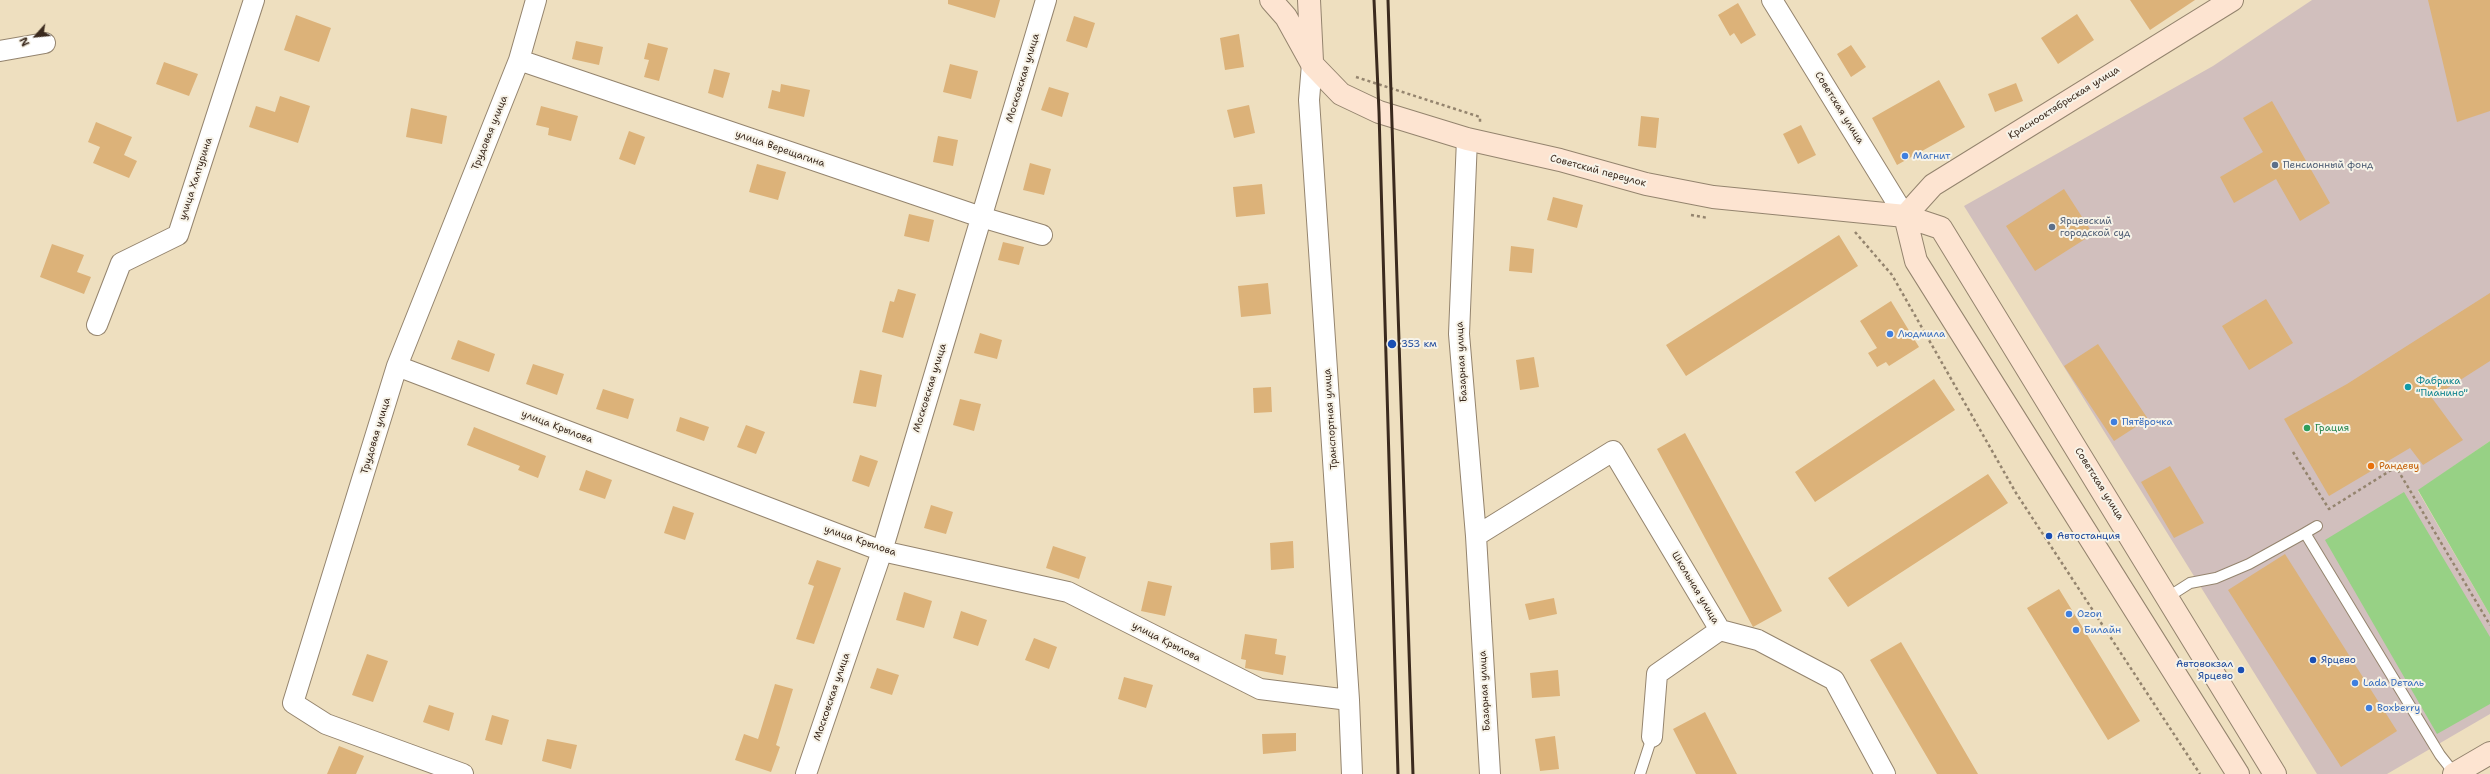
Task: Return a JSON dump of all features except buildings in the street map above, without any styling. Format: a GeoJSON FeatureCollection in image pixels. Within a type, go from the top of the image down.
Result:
{"type":"FeatureCollection","features":[{"type":"Feature","properties":{"kind":"main road","name":"Советский переулок"},"geometry":{"type":"LineString","coordinates":[[1271,0],[1286,17],[1312,64],[1341,94],[1380,112],[1467,139],[1560,160],[1646,184],[1714,197],[1905,216]]}},
{"type":"Feature","properties":{"kind":"main road"},"geometry":{"type":"LineString","coordinates":[[1309,0],[1312,64]]}},
{"type":"Feature","properties":{"kind":"main road","name":"Краснооктябрьская улица"},"geometry":{"type":"LineString","coordinates":[[1905,216],[1932,185],[2232,0]]}},
{"type":"Feature","properties":{"kind":"main road","name":"Советская улица"},"geometry":{"type":"LineString","coordinates":[[1905,216],[1941,228],[2275,774]]}},
{"type":"Feature","properties":{"kind":"main road","name":"Советская улица"},"geometry":{"type":"LineString","coordinates":[[1905,216],[1916,261],[2238,774]]}},
{"type":"Feature","properties":{"kind":"main road"},"geometry":{"type":"LineString","coordinates":[[2454,774],[2490,753]]}},
{"type":"Feature","properties":{"kind":"street","name":"улица Халтурина"},"geometry":{"type":"LineString","coordinates":[[97,325],[121,263],[178,235],[254,0]]}},
{"type":"Feature","properties":{"kind":"street","name":"Трудовая улица"},"geometry":{"type":"LineString","coordinates":[[463,774],[326,724],[293,703],[397,366],[519,60],[536,0]]}},
{"type":"Feature","properties":{"kind":"street","name":"Московская улица"},"geometry":{"type":"LineString","coordinates":[[806,774],[882,551],[1046,0]]}},
{"type":"Feature","properties":{"kind":"street","name":"Советская улица"},"geometry":{"type":"LineString","coordinates":[[1772,0],[1905,216]]}},
{"type":"Feature","properties":{"kind":"street"},"geometry":{"type":"LineString","coordinates":[[0,51],[45,43]]}},
{"type":"Feature","properties":{"kind":"street","name":"улица Верещагина"},"geometry":{"type":"LineString","coordinates":[[519,60],[981,217],[1042,235]]}},
{"type":"Feature","properties":{"kind":"street","name":"Транспортная улица"},"geometry":{"type":"LineString","coordinates":[[1312,64],[1309,100],[1349,700],[1352,774]]}},
{"type":"Feature","properties":{"kind":"street","name":"Базарная улица"},"geometry":{"type":"LineString","coordinates":[[1467,139],[1459,334],[1476,536],[1490,774]]}},
{"type":"Feature","properties":{"kind":"street","name":"улица Крылова"},"geometry":{"type":"LineString","coordinates":[[397,366],[882,551],[1068,592],[1260,689],[1349,700]]}},
{"type":"Feature","properties":{"kind":"street","name":"Школьная улица"},"geometry":{"type":"LineString","coordinates":[[1476,536],[1613,451],[1720,630],[1758,640],[1834,680],[1885,774]]}},
{"type":"Feature","properties":{"kind":"street"},"geometry":{"type":"LineString","coordinates":[[1652,737],[1656,674],[1720,630]]}},
{"type":"Feature","properties":{"kind":"lane"},"geometry":{"type":"LineString","coordinates":[[2168,597],[2190,583],[2216,578],[2249,564],[2305,534],[2316,526]]}},
{"type":"Feature","properties":{"kind":"lane"},"geometry":{"type":"LineString","coordinates":[[2305,534],[2440,755],[2454,774]]}},
{"type":"Feature","properties":{"kind":"lane"},"geometry":{"type":"LineString","coordinates":[[1640,774],[1652,737]]}},
{"type":"Feature","properties":{"kind":"path"},"geometry":{"type":"LineString","coordinates":[[1901,289],[2016,493],[2200,774]]}},
{"type":"Feature","properties":{"kind":"path"},"geometry":{"type":"LineString","coordinates":[[2293,452],[2329,509],[2396,467],[2490,624]]}},
{"type":"Feature","properties":{"kind":"shaded area"},"geometry":{"type":"Polygon","coordinates":[[[2312,0],[2490,0],[2490,441],[2418,491],[2490,615],[2490,714],[2387,774],[2317,774],[1964,206],[2213,66],[2312,0]]]}},
{"type":"Feature","properties":{"kind":"green space"},"geometry":{"type":"Polygon","coordinates":[[[2490,441],[2490,615],[2418,490],[2490,441]]]}},
{"type":"Feature","properties":{"kind":"green space"},"geometry":{"type":"Polygon","coordinates":[[[2404,492],[2490,637],[2490,704],[2437,734],[2325,540],[2404,492]]]}},
{"type":"Feature","properties":{"kind":"railway"},"geometry":{"type":"LineString","coordinates":[[1374,0],[1379,112],[1398,774]]}},
{"type":"Feature","properties":{"kind":"railway"},"geometry":{"type":"LineString","coordinates":[[1388,0],[1413,774]]}},
{"type":"Feature","properties":{"kind":"place","name":"Магнит"},"geometry":{"type":"Point","coordinates":[1905,156]}},
{"type":"Feature","properties":{"kind":"place","name":"Пенсионный фонд"},"geometry":{"type":"Point","coordinates":[2275,165]}},
{"type":"Feature","properties":{"kind":"place","name":"Ярцевский городской суд"},"geometry":{"type":"Point","coordinates":[2052,227]}},
{"type":"Feature","properties":{"kind":"place","name":"Людмила"},"geometry":{"type":"Point","coordinates":[1890,334]}},
{"type":"Feature","properties":{"kind":"place","name":"353 км"},"geometry":{"type":"Point","coordinates":[1392,344]}},
{"type":"Feature","properties":{"kind":"place","name":"Фабрика \"Пианино\""},"geometry":{"type":"Point","coordinates":[2408,387]}},
{"type":"Feature","properties":{"kind":"place","name":"Пятёрочка"},"geometry":{"type":"Point","coordinates":[2114,422]}},
{"type":"Feature","properties":{"kind":"place","name":"Грация"},"geometry":{"type":"Point","coordinates":[2307,428]}},
{"type":"Feature","properties":{"kind":"place","name":"Рандеву"},"geometry":{"type":"Point","coordinates":[2371,466]}},
{"type":"Feature","properties":{"kind":"place","name":"Автостанция"},"geometry":{"type":"Point","coordinates":[2049,536]}},
{"type":"Feature","properties":{"kind":"place","name":"Ozon"},"geometry":{"type":"Point","coordinates":[2069,614]}},
{"type":"Feature","properties":{"kind":"place","name":"Билайн"},"geometry":{"type":"Point","coordinates":[2076,630]}},
{"type":"Feature","properties":{"kind":"place","name":"Ярцево"},"geometry":{"type":"Point","coordinates":[2313,660]}},
{"type":"Feature","properties":{"kind":"place","name":"Автовокзал Ярцево"},"geometry":{"type":"Point","coordinates":[2241,670]}},
{"type":"Feature","properties":{"kind":"place","name":"Lada Dеталь"},"geometry":{"type":"Point","coordinates":[2355,683]}},
{"type":"Feature","properties":{"kind":"place","name":"Boxberry"},"geometry":{"type":"Point","coordinates":[2369,708]}}]}
